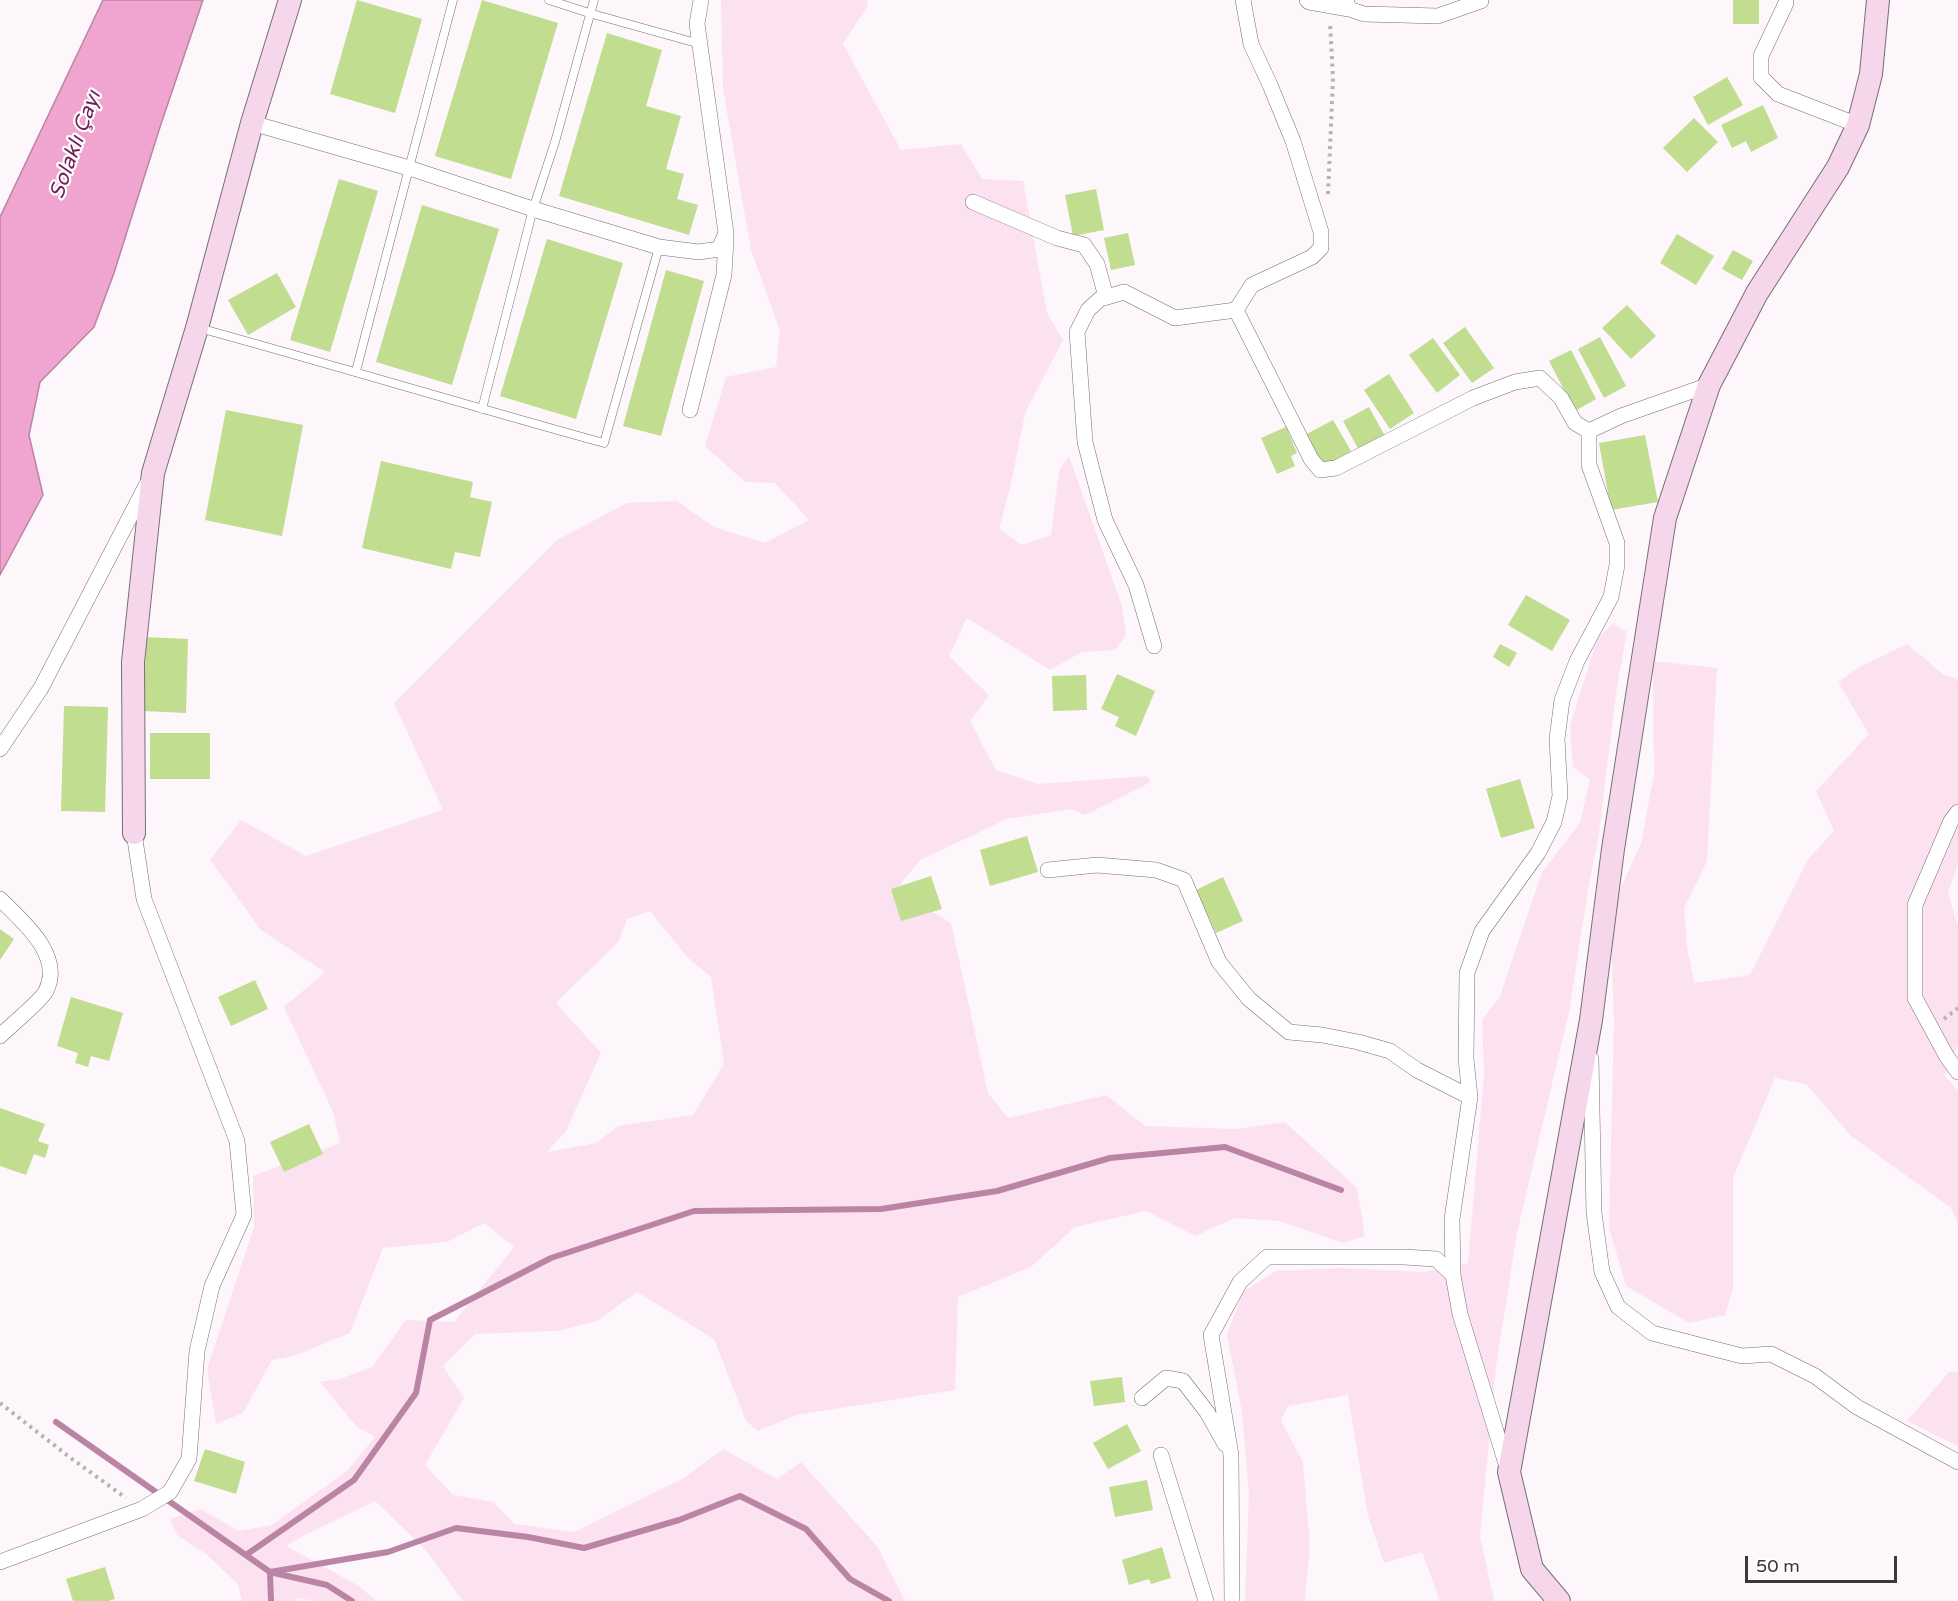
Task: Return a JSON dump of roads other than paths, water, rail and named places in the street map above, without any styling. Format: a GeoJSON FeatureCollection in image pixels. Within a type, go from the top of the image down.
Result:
{"type":"FeatureCollection","features":[{"type":"Feature","properties":{"kind":"main road"},"geometry":{"type":"LineString","coordinates":[[134,833],[133,662],[153,473],[197,328],[252,123],[290,0]]}},
{"type":"Feature","properties":{"kind":"main road"},"geometry":{"type":"LineString","coordinates":[[1559,1601],[1532,1569],[1509,1472],[1591,1020],[1613,849],[1665,518],[1709,385],[1757,293],[1838,167],[1858,125],[1871,75],[1878,0]]}},
{"type":"Feature","properties":{"kind":"street"},"geometry":{"type":"LineString","coordinates":[[690,410],[724,275],[726,233],[697,24],[701,0]]}},
{"type":"Feature","properties":{"kind":"street"},"geometry":{"type":"LineString","coordinates":[[1154,646],[1136,585],[1105,520],[1085,442],[1077,332],[1088,310],[1100,299],[1124,292],[1175,318],[1236,310],[1252,285],[1312,256],[1321,248],[1321,232],[1293,141],[1251,44],[1243,0]]}},
{"type":"Feature","properties":{"kind":"street"},"geometry":{"type":"LineString","coordinates":[[1307,0],[1329,6],[1347,5],[1364,14],[1438,16],[1481,1]]}},
{"type":"Feature","properties":{"kind":"street"},"geometry":{"type":"LineString","coordinates":[[1786,3],[1761,56],[1761,77],[1778,94],[1858,125]]}},
{"type":"Feature","properties":{"kind":"street"},"geometry":{"type":"LineString","coordinates":[[252,123],[409,168],[659,247],[699,252],[719,249],[726,233]]}},
{"type":"Feature","properties":{"kind":"street"},"geometry":{"type":"LineString","coordinates":[[973,202],[1058,238],[1084,245],[1097,264],[1106,297]]}},
{"type":"Feature","properties":{"kind":"street"},"geometry":{"type":"LineString","coordinates":[[1236,310],[1311,459],[1320,470],[1336,468],[1473,398],[1515,382],[1532,379],[1540,378],[1561,398],[1575,423],[1589,430]]}},
{"type":"Feature","properties":{"kind":"street"},"geometry":{"type":"LineString","coordinates":[[1589,430],[1621,416],[1709,385]]}},
{"type":"Feature","properties":{"kind":"street"},"geometry":{"type":"LineString","coordinates":[[1509,1472],[1461,1314],[1454,1275],[1452,1219],[1470,1097],[1466,1059],[1467,973],[1482,931],[1538,853],[1554,822],[1560,796],[1557,739],[1562,700],[1577,661],[1611,597],[1617,565],[1617,543],[1589,465],[1589,430]]}},
{"type":"Feature","properties":{"kind":"street"},"geometry":{"type":"LineString","coordinates":[[0,749],[41,688],[153,473]]}},
{"type":"Feature","properties":{"kind":"street"},"geometry":{"type":"LineString","coordinates":[[1958,812],[1951,821],[1916,905],[1915,987],[1915,998],[1947,1057],[1958,1072]]}},
{"type":"Feature","properties":{"kind":"street"},"geometry":{"type":"LineString","coordinates":[[0,1562],[142,1509],[170,1492],[189,1459],[197,1351],[212,1286],[244,1215],[237,1141],[144,899],[134,833]]}},
{"type":"Feature","properties":{"kind":"street"},"geometry":{"type":"LineString","coordinates":[[1048,870],[1098,865],[1156,870],[1184,880],[1219,962],[1249,999],[1288,1032],[1322,1035],[1358,1042],[1390,1052],[1417,1070],[1470,1097]]}},
{"type":"Feature","properties":{"kind":"street"},"geometry":{"type":"LineString","coordinates":[[0,899],[38,938],[52,970],[46,992],[0,1036]]}},
{"type":"Feature","properties":{"kind":"street"},"geometry":{"type":"LineString","coordinates":[[1591,1020],[1594,1213],[1602,1272],[1618,1307],[1652,1333],[1742,1356],[1771,1354],[1815,1376],[1857,1407],[1958,1462]]}},
{"type":"Feature","properties":{"kind":"street"},"geometry":{"type":"LineString","coordinates":[[1232,1601],[1231,1455],[1210,1335],[1240,1282],[1267,1257],[1436,1259],[1454,1275]]}},
{"type":"Feature","properties":{"kind":"street"},"geometry":{"type":"LineString","coordinates":[[1142,1398],[1166,1378],[1183,1381],[1207,1412],[1231,1455]]}},
{"type":"Feature","properties":{"kind":"street"},"geometry":{"type":"LineString","coordinates":[[1161,1455],[1206,1601]]}},
{"type":"Feature","properties":{"kind":"lane"},"geometry":{"type":"LineString","coordinates":[[357,371],[453,0]]}},
{"type":"Feature","properties":{"kind":"lane"},"geometry":{"type":"LineString","coordinates":[[549,0],[700,44]]}},
{"type":"Feature","properties":{"kind":"lane"},"geometry":{"type":"LineString","coordinates":[[482,409],[533,208],[555,142],[594,0]]}},
{"type":"Feature","properties":{"kind":"lane"},"geometry":{"type":"LineString","coordinates":[[197,328],[357,371],[604,443],[659,247]]}},
{"type":"Feature","properties":{"kind":"water","name":"Solaklı Çayı"},"geometry":{"type":"Polygon","coordinates":[[[103,0],[203,0],[114,273],[94,327],[40,382],[29,435],[43,495],[0,575],[0,217],[103,0]]]}},
{"type":"Feature","properties":{"kind":"waterway"},"geometry":{"type":"LineString","coordinates":[[246,1555],[354,1480],[416,1393],[430,1320],[551,1258],[694,1211],[881,1209],[997,1191],[1110,1158],[1225,1147],[1341,1190]]}},
{"type":"Feature","properties":{"kind":"waterway"},"geometry":{"type":"LineString","coordinates":[[56,1422],[270,1572],[271,1601]]}},
{"type":"Feature","properties":{"kind":"waterway"},"geometry":{"type":"LineString","coordinates":[[270,1572],[388,1552],[456,1528],[528,1537],[584,1548],[679,1520],[740,1496],[806,1529],[850,1579],[889,1601]]}},
{"type":"Feature","properties":{"kind":"waterway"},"geometry":{"type":"LineString","coordinates":[[274,1573],[327,1585],[352,1601]]}}]}
